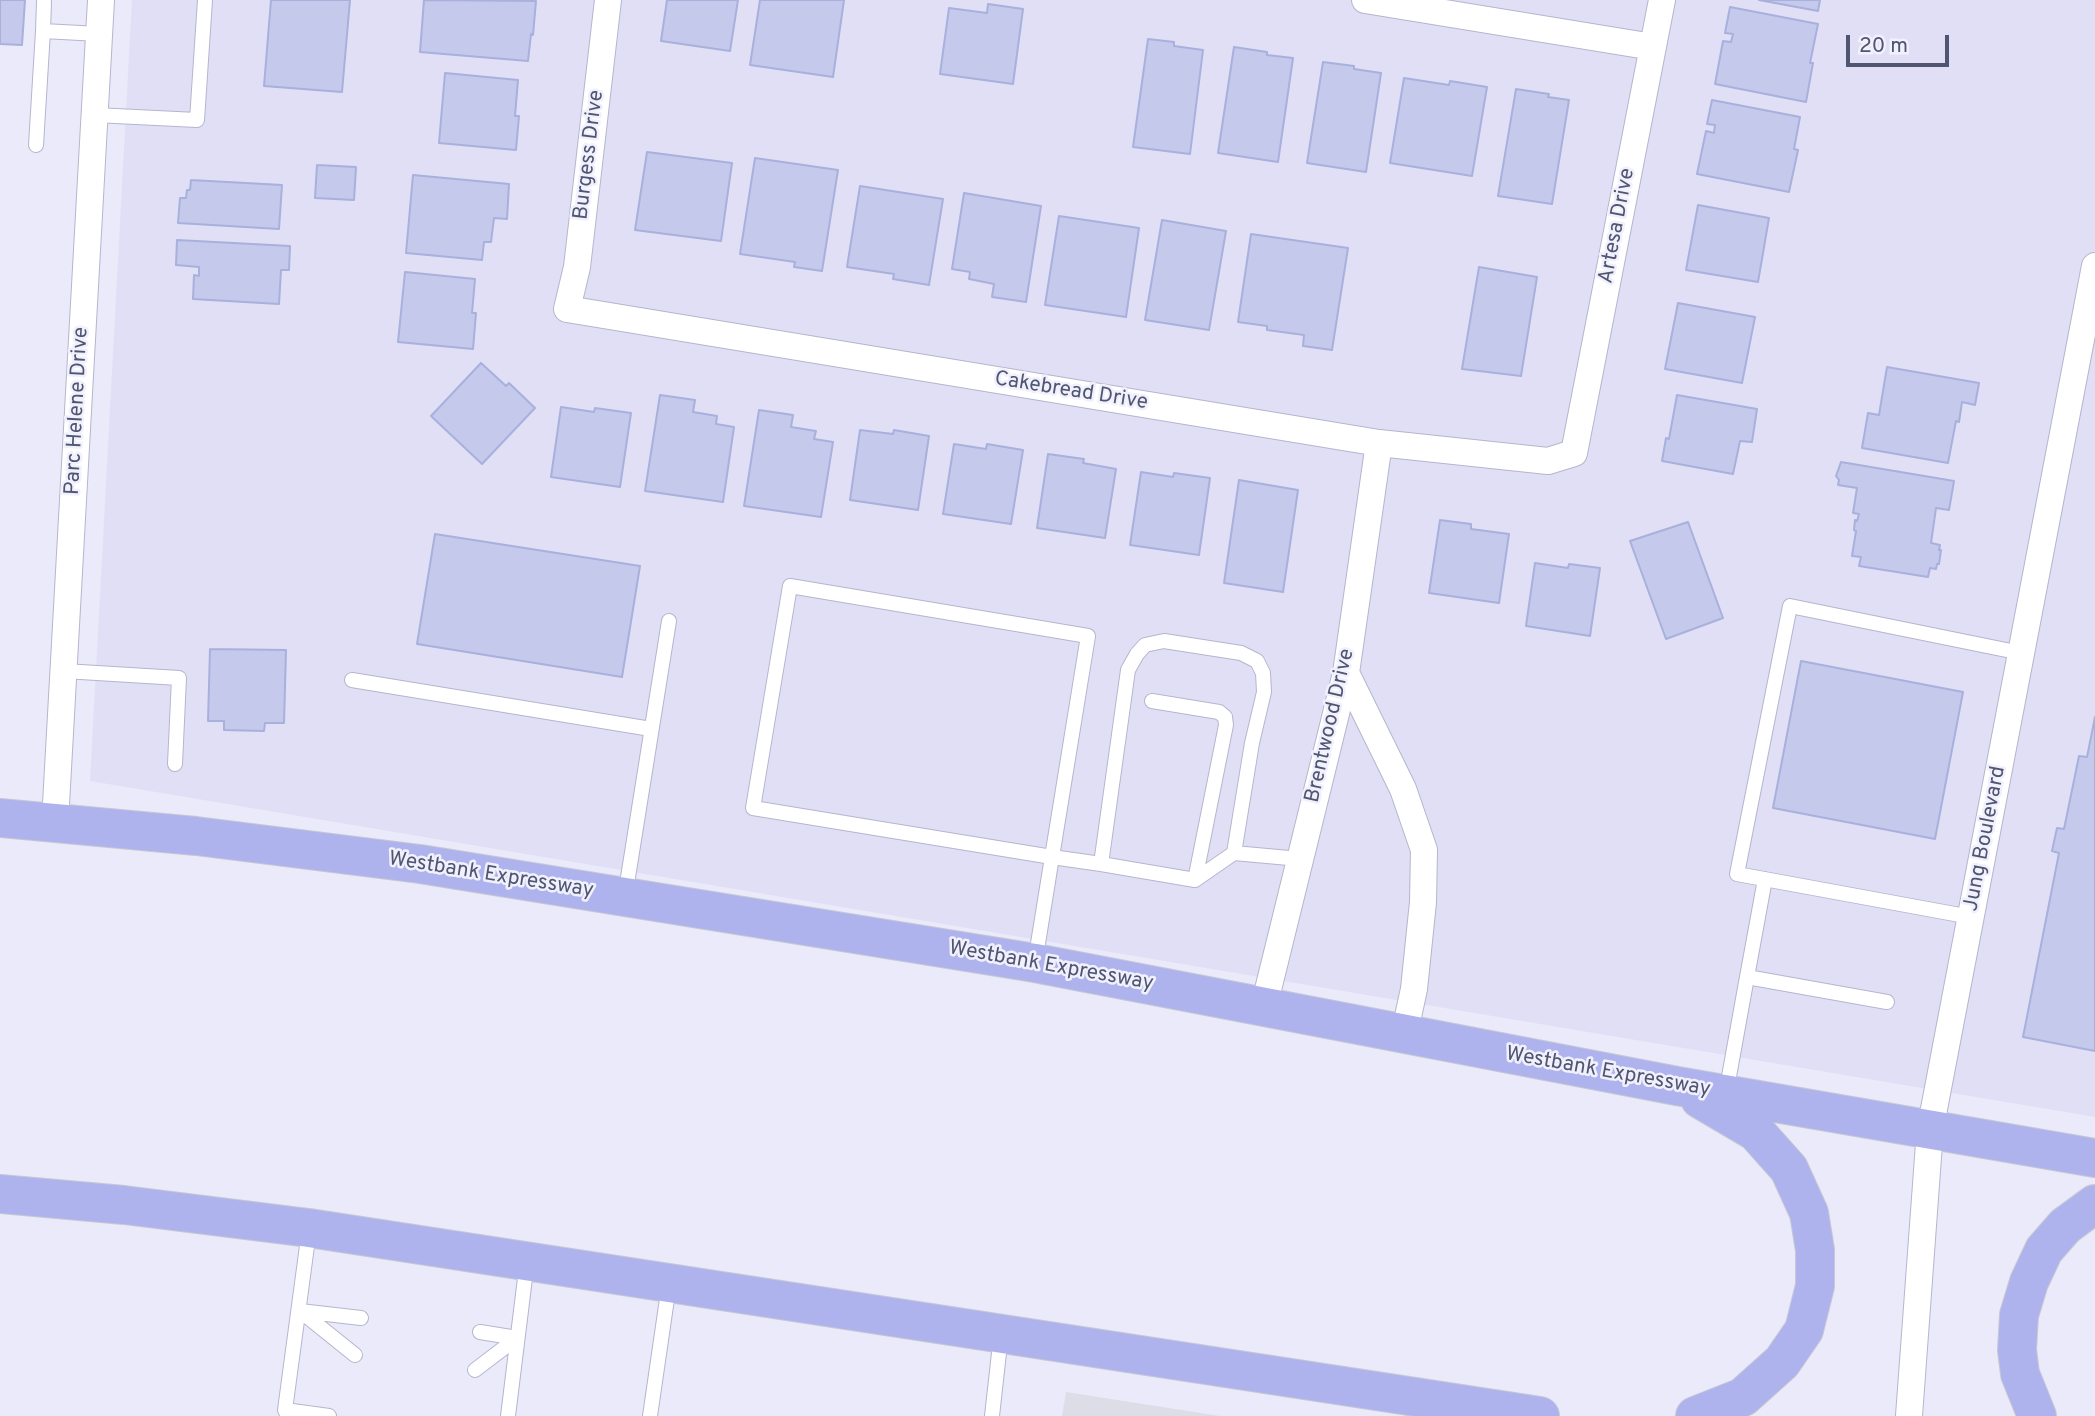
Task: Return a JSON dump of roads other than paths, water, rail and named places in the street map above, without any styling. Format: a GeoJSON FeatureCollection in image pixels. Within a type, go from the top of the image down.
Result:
{"type":"FeatureCollection","features":[{"type":"Feature","properties":{"kind":"highway","name":"Westbank Expressway"},"geometry":{"type":"LineString","coordinates":[[0,818],[196,836],[407,862],[1035,963],[1677,1086],[2095,1158]]}},
{"type":"Feature","properties":{"kind":"highway"},"geometry":{"type":"LineString","coordinates":[[1677,1086],[1756,1132],[1789,1169],[1809,1213],[1815,1250],[1815,1286],[1804,1330],[1782,1362],[1743,1397],[1695,1416]]}},
{"type":"Feature","properties":{"kind":"highway"},"geometry":{"type":"LineString","coordinates":[[0,1194],[124,1205],[309,1228],[1540,1416]]}},
{"type":"Feature","properties":{"kind":"highway"},"geometry":{"type":"LineString","coordinates":[[2037,1416],[2020,1374],[2017,1350],[2019,1315],[2029,1282],[2044,1250],[2064,1226],[2095,1205]]}},
{"type":"Feature","properties":{"kind":"street","name":"Parc Helene Drive"},"geometry":{"type":"LineString","coordinates":[[55,822],[101,0]]}},
{"type":"Feature","properties":{"kind":"street","name":"Burgess Drive"},"geometry":{"type":"LineString","coordinates":[[567,309],[577,267],[608,0]]}},
{"type":"Feature","properties":{"kind":"street"},"geometry":{"type":"LineString","coordinates":[[1365,0],[1653,47]]}},
{"type":"Feature","properties":{"kind":"street","name":"Artesa Drive"},"geometry":{"type":"LineString","coordinates":[[1574,453],[1662,0]]}},
{"type":"Feature","properties":{"kind":"street","name":"Jung Boulevard"},"geometry":{"type":"LineString","coordinates":[[1909,1416],[1930,1130],[2095,266]]}},
{"type":"Feature","properties":{"kind":"street","name":"Cakebread Drive"},"geometry":{"type":"LineString","coordinates":[[567,309],[1379,443],[1548,461],[1574,453]]}},
{"type":"Feature","properties":{"kind":"street","name":"Brentwood Drive"},"geometry":{"type":"LineString","coordinates":[[1264,1006],[1346,673],[1379,443]]}},
{"type":"Feature","properties":{"kind":"street"},"geometry":{"type":"LineString","coordinates":[[1346,673],[1403,789],[1424,850],[1423,902],[1414,989],[1404,1035]]}},
{"type":"Feature","properties":{"kind":"lane"},"geometry":{"type":"LineString","coordinates":[[95,115],[197,120],[205,0]]}},
{"type":"Feature","properties":{"kind":"lane"},"geometry":{"type":"LineString","coordinates":[[36,145],[44,2]]}},
{"type":"Feature","properties":{"kind":"lane"},"geometry":{"type":"LineString","coordinates":[[43,31],[99,34]]}},
{"type":"Feature","properties":{"kind":"lane"},"geometry":{"type":"LineString","coordinates":[[1035,963],[1052,858],[1088,636],[790,586],[752,808],[1052,858],[1195,880],[1234,853],[1300,859]]}},
{"type":"Feature","properties":{"kind":"lane"},"geometry":{"type":"LineString","coordinates":[[1971,917],[1737,874],[1790,606],[2021,653]]}},
{"type":"Feature","properties":{"kind":"lane"},"geometry":{"type":"LineString","coordinates":[[625,897],[669,621]]}},
{"type":"Feature","properties":{"kind":"lane"},"geometry":{"type":"LineString","coordinates":[[1101,864],[1128,670],[1145,645],[1164,641],[1241,653],[1257,661],[1262,673],[1264,692],[1252,743],[1234,853]]}},
{"type":"Feature","properties":{"kind":"lane"},"geometry":{"type":"LineString","coordinates":[[64,671],[179,678],[176,764]]}},
{"type":"Feature","properties":{"kind":"lane"},"geometry":{"type":"LineString","coordinates":[[352,680],[651,729]]}},
{"type":"Feature","properties":{"kind":"lane"},"geometry":{"type":"LineString","coordinates":[[1152,701],[1219,712],[1225,717],[1226,725],[1195,880]]}},
{"type":"Feature","properties":{"kind":"lane"},"geometry":{"type":"LineString","coordinates":[[1726,1095],[1765,879]]}},
{"type":"Feature","properties":{"kind":"lane"},"geometry":{"type":"LineString","coordinates":[[1747,977],[1887,1002]]}},
{"type":"Feature","properties":{"kind":"lane"},"geometry":{"type":"LineString","coordinates":[[309,1228],[284,1415],[329,1416]]}},
{"type":"Feature","properties":{"kind":"lane"},"geometry":{"type":"LineString","coordinates":[[508,1416],[527,1262]]}},
{"type":"Feature","properties":{"kind":"lane"},"geometry":{"type":"LineString","coordinates":[[650,1416],[669,1283]]}},
{"type":"Feature","properties":{"kind":"lane"},"geometry":{"type":"LineString","coordinates":[[299,1310],[361,1318]]}},
{"type":"Feature","properties":{"kind":"lane"},"geometry":{"type":"LineString","coordinates":[[299,1310],[355,1354]]}},
{"type":"Feature","properties":{"kind":"lane"},"geometry":{"type":"LineString","coordinates":[[480,1332],[517,1338]]}},
{"type":"Feature","properties":{"kind":"lane"},"geometry":{"type":"LineString","coordinates":[[992,1416],[1002,1334]]}},
{"type":"Feature","properties":{"kind":"lane"},"geometry":{"type":"LineString","coordinates":[[475,1370],[517,1338]]}}]}
